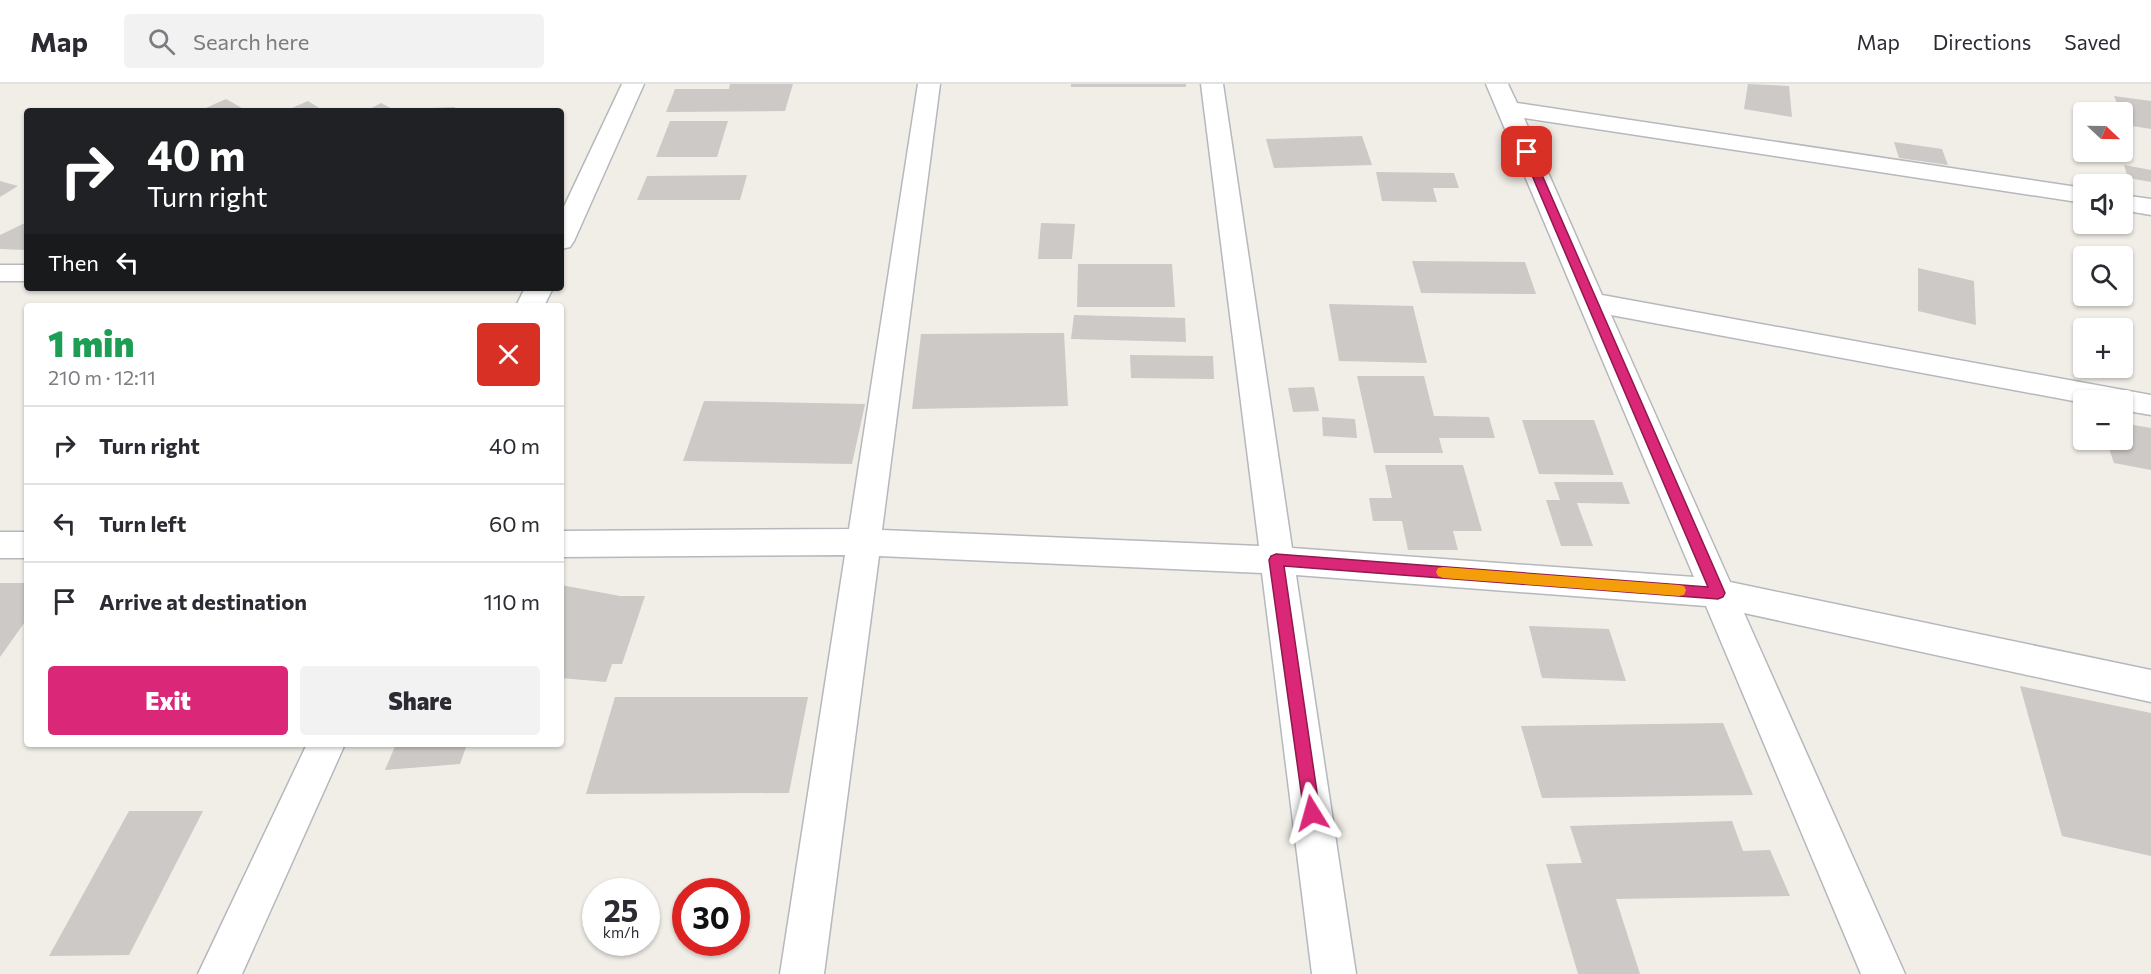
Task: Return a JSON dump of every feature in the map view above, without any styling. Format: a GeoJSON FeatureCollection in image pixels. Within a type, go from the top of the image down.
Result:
{"type":"FeatureCollection","features":[{"type":"Feature","properties":{"kind":"street"},"geometry":{"type":"LineString","coordinates":[[564,234],[633,84]]}},
{"type":"Feature","properties":{"kind":"street"},"geometry":{"type":"LineString","coordinates":[[802,974],[929,84]]}},
{"type":"Feature","properties":{"kind":"street"},"geometry":{"type":"LineString","coordinates":[[1212,84],[1334,974]]}},
{"type":"Feature","properties":{"kind":"street"},"geometry":{"type":"LineString","coordinates":[[1503,97],[2073,194]]}},
{"type":"Feature","properties":{"kind":"street"},"geometry":{"type":"LineString","coordinates":[[1503,97],[1883,974]]}},
{"type":"Feature","properties":{"kind":"street"},"geometry":{"type":"LineString","coordinates":[[2133,204],[2151,207]]}},
{"type":"Feature","properties":{"kind":"street"},"geometry":{"type":"LineString","coordinates":[[0,273],[24,273]]}},
{"type":"Feature","properties":{"kind":"street"},"geometry":{"type":"LineString","coordinates":[[1591,302],[2151,405]]}},
{"type":"Feature","properties":{"kind":"street"},"geometry":{"type":"LineString","coordinates":[[564,544],[864,542],[1276,560],[1718,593],[2151,686]]}},
{"type":"Feature","properties":{"kind":"street"},"geometry":{"type":"LineString","coordinates":[[0,545],[24,545]]}},
{"type":"Feature","properties":{"kind":"street"},"geometry":{"type":"LineString","coordinates":[[220,974],[325,747]]}},
{"type":"Feature","properties":{"kind":"building"},"geometry":{"type":"Polygon","coordinates":[[[730,84],[793,84],[785,111],[666,112],[675,89],[729,89],[730,84]]]}},
{"type":"Feature","properties":{"kind":"building"},"geometry":{"type":"Polygon","coordinates":[[[1071,84],[1186,84],[1186,87],[1071,87],[1071,84]]]}},
{"type":"Feature","properties":{"kind":"building"},"geometry":{"type":"Polygon","coordinates":[[[1748,84],[1789,86],[1792,117],[1744,109],[1748,84]]]}},
{"type":"Feature","properties":{"kind":"building"},"geometry":{"type":"Polygon","coordinates":[[[2114,96],[2151,101],[2151,129],[2133,126],[2133,102],[2116,102],[2114,96]]]}},
{"type":"Feature","properties":{"kind":"building"},"geometry":{"type":"Polygon","coordinates":[[[226,99],[242,108],[206,108],[226,99]]]}},
{"type":"Feature","properties":{"kind":"building"},"geometry":{"type":"Polygon","coordinates":[[[308,101],[319,108],[292,108],[308,101]]]}},
{"type":"Feature","properties":{"kind":"building"},"geometry":{"type":"Polygon","coordinates":[[[381,103],[390,108],[372,108],[381,103]]]}},
{"type":"Feature","properties":{"kind":"building"},"geometry":{"type":"Polygon","coordinates":[[[670,121],[728,121],[717,157],[656,157],[670,121]]]}},
{"type":"Feature","properties":{"kind":"building"},"geometry":{"type":"Polygon","coordinates":[[[1362,136],[1372,165],[1274,168],[1266,139],[1362,136]]]}},
{"type":"Feature","properties":{"kind":"building"},"geometry":{"type":"Polygon","coordinates":[[[1894,142],[1942,149],[1948,165],[1899,158],[1894,142]]]}},
{"type":"Feature","properties":{"kind":"building"},"geometry":{"type":"Polygon","coordinates":[[[2124,165],[2151,170],[2151,182],[2133,179],[2133,174],[2127,174],[2124,165]]]}},
{"type":"Feature","properties":{"kind":"building"},"geometry":{"type":"Polygon","coordinates":[[[1376,172],[1454,173],[1459,188],[1433,188],[1437,202],[1382,201],[1376,172]]]}},
{"type":"Feature","properties":{"kind":"building"},"geometry":{"type":"Polygon","coordinates":[[[747,175],[740,200],[637,200],[647,176],[747,175]]]}},
{"type":"Feature","properties":{"kind":"building"},"geometry":{"type":"Polygon","coordinates":[[[0,181],[18,186],[0,197],[0,181]]]}},
{"type":"Feature","properties":{"kind":"building"},"geometry":{"type":"Polygon","coordinates":[[[24,223],[24,250],[0,249],[0,235],[24,223]]]}},
{"type":"Feature","properties":{"kind":"building"},"geometry":{"type":"Polygon","coordinates":[[[1041,223],[1075,224],[1072,259],[1038,259],[1041,223]]]}},
{"type":"Feature","properties":{"kind":"building"},"geometry":{"type":"Polygon","coordinates":[[[1412,261],[1525,262],[1536,294],[1421,293],[1412,261]]]}},
{"type":"Feature","properties":{"kind":"building"},"geometry":{"type":"Polygon","coordinates":[[[1078,264],[1172,264],[1175,307],[1077,307],[1078,264]]]}},
{"type":"Feature","properties":{"kind":"building"},"geometry":{"type":"Polygon","coordinates":[[[1918,268],[1974,281],[1976,325],[1918,311],[1918,268]]]}},
{"type":"Feature","properties":{"kind":"building"},"geometry":{"type":"Polygon","coordinates":[[[1329,304],[1413,306],[1427,363],[1339,361],[1329,304]]]}},
{"type":"Feature","properties":{"kind":"building"},"geometry":{"type":"Polygon","coordinates":[[[1074,315],[1185,318],[1186,342],[1071,339],[1074,315]]]}},
{"type":"Feature","properties":{"kind":"building"},"geometry":{"type":"Polygon","coordinates":[[[1064,333],[1068,406],[912,409],[921,334],[1064,333]]]}},
{"type":"Feature","properties":{"kind":"building"},"geometry":{"type":"Polygon","coordinates":[[[1130,355],[1213,356],[1214,379],[1131,378],[1130,355]]]}},
{"type":"Feature","properties":{"kind":"building"},"geometry":{"type":"Polygon","coordinates":[[[1357,376],[1424,376],[1434,416],[1489,417],[1495,438],[1439,438],[1443,453],[1374,453],[1357,376]]]}},
{"type":"Feature","properties":{"kind":"building"},"geometry":{"type":"Polygon","coordinates":[[[1314,387],[1319,411],[1293,412],[1288,388],[1314,387]]]}},
{"type":"Feature","properties":{"kind":"building"},"geometry":{"type":"Polygon","coordinates":[[[704,401],[865,404],[852,464],[683,461],[704,401]]]}},
{"type":"Feature","properties":{"kind":"building"},"geometry":{"type":"Polygon","coordinates":[[[1322,417],[1355,419],[1357,438],[1323,436],[1322,417]]]}},
{"type":"Feature","properties":{"kind":"building"},"geometry":{"type":"Polygon","coordinates":[[[1522,420],[1594,420],[1614,475],[1539,474],[1522,420]]]}},
{"type":"Feature","properties":{"kind":"building"},"geometry":{"type":"Polygon","coordinates":[[[2133,425],[2151,428],[2151,470],[2114,463],[2109,450],[2133,450],[2133,425]]]}},
{"type":"Feature","properties":{"kind":"building"},"geometry":{"type":"Polygon","coordinates":[[[1385,465],[1463,465],[1482,531],[1453,531],[1458,550],[1408,550],[1402,521],[1373,521],[1369,498],[1392,498],[1385,465]]]}},
{"type":"Feature","properties":{"kind":"building"},"geometry":{"type":"Polygon","coordinates":[[[1554,482],[1622,482],[1630,504],[1577,503],[1593,546],[1561,546],[1546,500],[1560,500],[1554,482]]]}},
{"type":"Feature","properties":{"kind":"building"},"geometry":{"type":"Polygon","coordinates":[[[0,583],[24,583],[24,623],[0,657],[0,583]]]}},
{"type":"Feature","properties":{"kind":"building"},"geometry":{"type":"Polygon","coordinates":[[[564,586],[620,596],[645,596],[622,664],[612,664],[606,682],[564,678],[564,586]]]}},
{"type":"Feature","properties":{"kind":"building"},"geometry":{"type":"Polygon","coordinates":[[[1529,626],[1609,629],[1626,681],[1542,678],[1529,626]]]}},
{"type":"Feature","properties":{"kind":"building"},"geometry":{"type":"Polygon","coordinates":[[[2020,686],[2151,713],[2151,856],[2062,836],[2020,686]]]}},
{"type":"Feature","properties":{"kind":"building"},"geometry":{"type":"Polygon","coordinates":[[[615,697],[808,697],[789,793],[586,794],[615,697]]]}},
{"type":"Feature","properties":{"kind":"building"},"geometry":{"type":"Polygon","coordinates":[[[1723,723],[1753,795],[1542,798],[1521,726],[1723,723]]]}},
{"type":"Feature","properties":{"kind":"building"},"geometry":{"type":"Polygon","coordinates":[[[395,747],[466,747],[460,764],[385,770],[395,747]]]}},
{"type":"Feature","properties":{"kind":"building"},"geometry":{"type":"Polygon","coordinates":[[[129,811],[203,811],[129,955],[49,956],[129,811]]]}},
{"type":"Feature","properties":{"kind":"building"},"geometry":{"type":"Polygon","coordinates":[[[1732,821],[1743,851],[1770,850],[1790,896],[1616,899],[1640,974],[1578,974],[1546,864],[1582,863],[1570,826],[1732,821]]]}},
{"type":"Feature","properties":{"kind":"slow traffic"},"geometry":{"type":"LineString","coordinates":[[1443,572],[1679,590]]}},
{"type":"Feature","properties":{"kind":"route"},"geometry":{"type":"LineString","coordinates":[[1312,813],[1276,560],[1718,593],[1527,152]]}}]}
